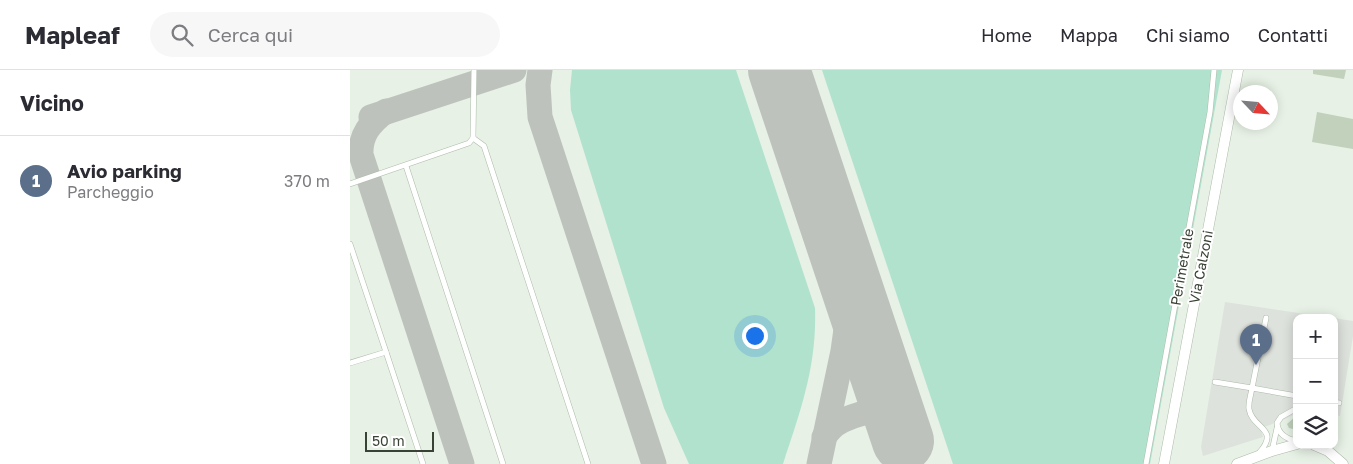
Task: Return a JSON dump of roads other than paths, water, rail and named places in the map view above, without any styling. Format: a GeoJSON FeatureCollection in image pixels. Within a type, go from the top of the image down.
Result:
{"type":"FeatureCollection","features":[{"type":"Feature","properties":{"kind":"street","name":"Via Calzoni"},"geometry":{"type":"LineString","coordinates":[[1164,464],[1238,70]]}},
{"type":"Feature","properties":{"kind":"street"},"geometry":{"type":"LineString","coordinates":[[1237,464],[1254,460],[1272,451],[1293,444]]}},
{"type":"Feature","properties":{"kind":"street"},"geometry":{"type":"LineString","coordinates":[[1323,449],[1343,464]]}},
{"type":"Feature","properties":{"kind":"lane"},"geometry":{"type":"LineString","coordinates":[[350,184],[469,144],[474,138],[474,70]]}},
{"type":"Feature","properties":{"kind":"lane","name":"Perimetrale"},"geometry":{"type":"LineString","coordinates":[[1146,464],[1210,112],[1214,70]]}},
{"type":"Feature","properties":{"kind":"lane"},"geometry":{"type":"LineString","coordinates":[[474,138],[484,146],[588,464]]}},
{"type":"Feature","properties":{"kind":"lane"},"geometry":{"type":"LineString","coordinates":[[406,166],[503,464]]}},
{"type":"Feature","properties":{"kind":"lane"},"geometry":{"type":"LineString","coordinates":[[350,244],[423,464]]}},
{"type":"Feature","properties":{"kind":"lane"},"geometry":{"type":"LineString","coordinates":[[350,265],[356,263]]}},
{"type":"Feature","properties":{"kind":"lane"},"geometry":{"type":"LineString","coordinates":[[1254,460],[1265,446],[1268,438],[1267,432],[1255,420],[1249,407],[1266,318]]}},
{"type":"Feature","properties":{"kind":"lane"},"geometry":{"type":"LineString","coordinates":[[350,363],[386,352]]}},
{"type":"Feature","properties":{"kind":"lane"},"geometry":{"type":"LineString","coordinates":[[1214,382],[1293,395]]}},
{"type":"Feature","properties":{"kind":"lane"},"geometry":{"type":"LineString","coordinates":[[1272,451],[1277,423],[1293,410]]}},
{"type":"Feature","properties":{"kind":"lane"},"geometry":{"type":"LineString","coordinates":[[1277,428],[1293,441]]}},
{"type":"Feature","properties":{"kind":"place","name":"Avio parking"},"geometry":{"type":"Point","coordinates":[1256,365]}}]}
